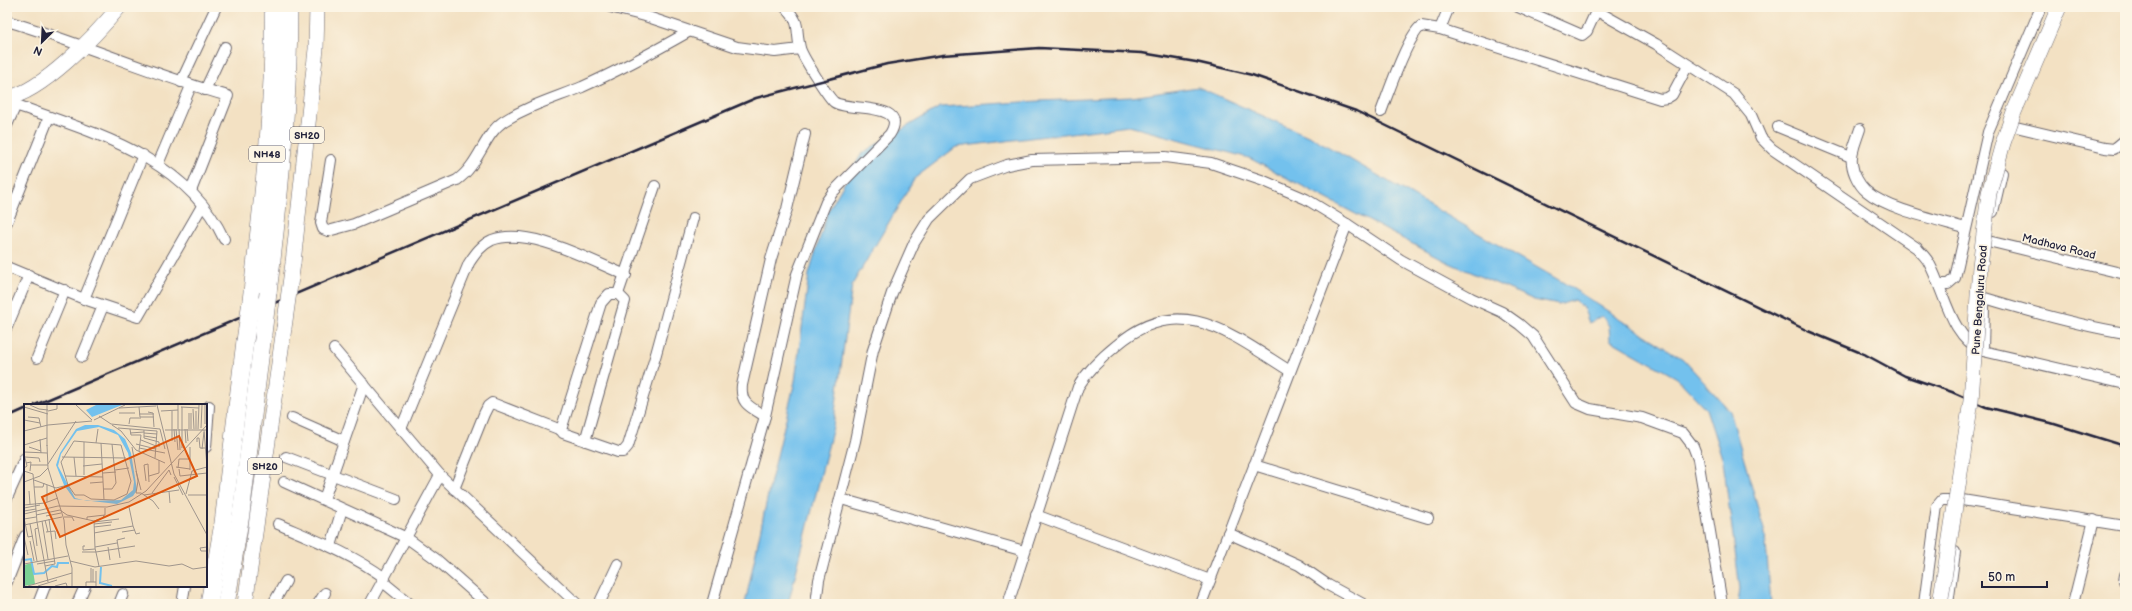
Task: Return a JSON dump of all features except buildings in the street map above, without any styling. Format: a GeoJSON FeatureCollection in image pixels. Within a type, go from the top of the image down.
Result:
{"type":"FeatureCollection","features":[{"type":"Feature","properties":{"kind":"highway","name":"NH48"},"geometry":{"type":"LineString","coordinates":[[209,604],[223,524],[251,301],[271,111],[274,63],[274,7]]}},
{"type":"Feature","properties":{"kind":"highway","name":"NH48"},"geometry":{"type":"LineString","coordinates":[[226,604],[241,514],[285,145],[289,63],[289,7]]}},
{"type":"Feature","properties":{"kind":"main road"},"geometry":{"type":"LineString","coordinates":[[10,101],[37,85],[82,46],[119,7]]}},
{"type":"Feature","properties":{"kind":"main road","name":"SH20"},"geometry":{"type":"LineString","coordinates":[[245,604],[294,263],[316,49],[317,7]]}},
{"type":"Feature","properties":{"kind":"main road"},"geometry":{"type":"LineString","coordinates":[[1931,604],[1960,420],[1968,331],[1973,243],[1985,175],[2002,116],[2050,7]]}},
{"type":"Feature","properties":{"kind":"main road","name":"Pune Bengaluru Road"},"geometry":{"type":"LineString","coordinates":[[1940,604],[1971,400],[1980,266],[1989,193],[2003,143],[2012,118],[2060,7]]}},
{"type":"Feature","properties":{"kind":"street"},"geometry":{"type":"LineString","coordinates":[[181,82],[216,7]]}},
{"type":"Feature","properties":{"kind":"street"},"geometry":{"type":"LineString","coordinates":[[610,7],[645,16],[737,47],[758,51],[775,52],[800,49]]}},
{"type":"Feature","properties":{"kind":"street"},"geometry":{"type":"LineString","coordinates":[[712,604],[765,416],[797,274],[818,219],[833,192],[890,134],[894,124],[892,117],[887,112],[877,109],[847,107],[833,101],[800,49],[799,29],[796,20],[785,7]]}},
{"type":"Feature","properties":{"kind":"street"},"geometry":{"type":"LineString","coordinates":[[1440,30],[1449,7]]}},
{"type":"Feature","properties":{"kind":"street"},"geometry":{"type":"LineString","coordinates":[[1518,7],[1582,35],[1587,31],[1598,9],[1734,94],[1751,115],[1761,138],[1772,149],[1917,248],[1928,261],[1962,336],[1972,346],[1983,351],[2125,384]]}},
{"type":"Feature","properties":{"kind":"street"},"geometry":{"type":"LineString","coordinates":[[1939,284],[1948,284],[1955,278],[1965,228],[1988,132],[2041,7]]}},
{"type":"Feature","properties":{"kind":"street"},"geometry":{"type":"LineString","coordinates":[[1983,351],[1984,298],[1988,241],[2002,171],[2016,127],[2067,7]]}},
{"type":"Feature","properties":{"kind":"street"},"geometry":{"type":"LineString","coordinates":[[7,22],[82,46],[191,86],[228,96],[191,190]]}},
{"type":"Feature","properties":{"kind":"street"},"geometry":{"type":"LineString","coordinates":[[1381,112],[1400,63],[1418,28],[1424,26],[1660,99],[1667,98],[1672,95],[1688,65]]}},
{"type":"Feature","properties":{"kind":"street"},"geometry":{"type":"LineString","coordinates":[[332,160],[322,223],[323,228],[328,231],[354,224],[457,180],[470,168],[493,132],[502,122],[537,103],[580,88],[627,67],[690,31]]}},
{"type":"Feature","properties":{"kind":"street"},"geometry":{"type":"LineString","coordinates":[[204,90],[225,47]]}},
{"type":"Feature","properties":{"kind":"street"},"geometry":{"type":"LineString","coordinates":[[158,164],[191,86]]}},
{"type":"Feature","properties":{"kind":"street"},"geometry":{"type":"LineString","coordinates":[[7,125],[10,101],[107,139],[143,155],[158,164],[191,190],[215,222],[224,239]]}},
{"type":"Feature","properties":{"kind":"street"},"geometry":{"type":"LineString","coordinates":[[7,222],[49,117]]}},
{"type":"Feature","properties":{"kind":"street"},"geometry":{"type":"LineString","coordinates":[[1778,127],[1852,157]]}},
{"type":"Feature","properties":{"kind":"street"},"geometry":{"type":"LineString","coordinates":[[2016,127],[2104,148],[2114,149],[2120,146],[2125,140]]}},
{"type":"Feature","properties":{"kind":"street"},"geometry":{"type":"LineString","coordinates":[[1860,129],[1852,157],[1854,172],[1864,190],[1872,196],[1908,210],[1965,228]]}},
{"type":"Feature","properties":{"kind":"street"},"geometry":{"type":"LineString","coordinates":[[765,416],[747,404],[743,399],[742,390],[771,259],[787,209],[806,134]]}},
{"type":"Feature","properties":{"kind":"street"},"geometry":{"type":"LineString","coordinates":[[84,299],[143,155]]}},
{"type":"Feature","properties":{"kind":"street"},"geometry":{"type":"LineString","coordinates":[[816,604],[819,580],[855,441],[873,350],[892,293],[914,243],[929,219],[970,179],[1007,165],[1032,160],[1165,157],[1211,163],[1264,180],[1306,199],[1401,260],[1471,298],[1502,312],[1519,324],[1533,336],[1576,403],[1590,408],[1642,418],[1683,432],[1693,446],[1698,459],[1722,604]]}},
{"type":"Feature","properties":{"kind":"street"},"geometry":{"type":"LineString","coordinates":[[618,294],[626,275],[655,186]]}},
{"type":"Feature","properties":{"kind":"street"},"geometry":{"type":"LineString","coordinates":[[7,267],[84,299],[135,318],[140,315],[202,206]]}},
{"type":"Feature","properties":{"kind":"street"},"geometry":{"type":"LineString","coordinates":[[454,489],[484,414],[488,406],[492,403],[560,430],[563,433],[618,452],[623,452],[628,446],[656,354],[693,218]]}},
{"type":"Feature","properties":{"kind":"street"},"geometry":{"type":"LineString","coordinates":[[1200,604],[1347,224]]}},
{"type":"Feature","properties":{"kind":"street"},"geometry":{"type":"LineString","coordinates":[[401,428],[469,264],[478,250],[492,240],[509,237],[523,238],[550,244],[626,275]]}},
{"type":"Feature","properties":{"kind":"street","name":"Madhava Road"},"geometry":{"type":"LineString","coordinates":[[1988,241],[2125,274]]}},
{"type":"Feature","properties":{"kind":"street"},"geometry":{"type":"LineString","coordinates":[[7,327],[29,275]]}},
{"type":"Feature","properties":{"kind":"street"},"geometry":{"type":"LineString","coordinates":[[36,358],[65,290]]}},
{"type":"Feature","properties":{"kind":"street"},"geometry":{"type":"LineString","coordinates":[[560,430],[601,304],[604,298],[609,294],[618,294],[623,298],[624,306],[585,441]]}},
{"type":"Feature","properties":{"kind":"street"},"geometry":{"type":"LineString","coordinates":[[1984,298],[2032,313],[2125,333]]}},
{"type":"Feature","properties":{"kind":"street"},"geometry":{"type":"LineString","coordinates":[[82,357],[104,306]]}},
{"type":"Feature","properties":{"kind":"street"},"geometry":{"type":"LineString","coordinates":[[1008,604],[1078,387],[1085,375],[1126,337],[1140,328],[1158,321],[1171,319],[1197,321],[1211,325],[1244,342],[1290,370]]}},
{"type":"Feature","properties":{"kind":"street"},"geometry":{"type":"LineString","coordinates":[[334,349],[440,475],[577,604]]}},
{"type":"Feature","properties":{"kind":"street"},"geometry":{"type":"LineString","coordinates":[[324,499],[364,384]]}},
{"type":"Feature","properties":{"kind":"street"},"geometry":{"type":"LineString","coordinates":[[207,432],[209,406]]}},
{"type":"Feature","properties":{"kind":"street"},"geometry":{"type":"LineString","coordinates":[[292,418],[344,441]]}},
{"type":"Feature","properties":{"kind":"street"},"geometry":{"type":"LineString","coordinates":[[286,456],[396,499]]}},
{"type":"Feature","properties":{"kind":"street"},"geometry":{"type":"LineString","coordinates":[[7,498],[24,460]]}},
{"type":"Feature","properties":{"kind":"street"},"geometry":{"type":"LineString","coordinates":[[1254,465],[1428,518]]}},
{"type":"Feature","properties":{"kind":"street"},"geometry":{"type":"LineString","coordinates":[[370,604],[440,475]]}},
{"type":"Feature","properties":{"kind":"street"},"geometry":{"type":"LineString","coordinates":[[284,482],[407,538],[436,559],[487,604]]}},
{"type":"Feature","properties":{"kind":"street"},"geometry":{"type":"LineString","coordinates":[[841,498],[1024,551]]}},
{"type":"Feature","properties":{"kind":"street"},"geometry":{"type":"LineString","coordinates":[[1924,604],[1937,506],[1942,500],[1962,500],[2125,526]]}},
{"type":"Feature","properties":{"kind":"street"},"geometry":{"type":"LineString","coordinates":[[1948,604],[1962,500]]}},
{"type":"Feature","properties":{"kind":"street"},"geometry":{"type":"LineString","coordinates":[[331,546],[342,508]]}},
{"type":"Feature","properties":{"kind":"street"},"geometry":{"type":"LineString","coordinates":[[1036,515],[1210,580]]}},
{"type":"Feature","properties":{"kind":"street"},"geometry":{"type":"LineString","coordinates":[[2073,604],[2094,520]]}},
{"type":"Feature","properties":{"kind":"street"},"geometry":{"type":"LineString","coordinates":[[278,524],[331,546],[367,565],[410,604]]}},
{"type":"Feature","properties":{"kind":"street"},"geometry":{"type":"LineString","coordinates":[[1228,533],[1299,565],[1328,585],[1363,604]]}},
{"type":"Feature","properties":{"kind":"street"},"geometry":{"type":"LineString","coordinates":[[7,582],[24,539]]}},
{"type":"Feature","properties":{"kind":"street"},"geometry":{"type":"LineString","coordinates":[[599,604],[618,564]]}},
{"type":"Feature","properties":{"kind":"street"},"geometry":{"type":"LineString","coordinates":[[273,604],[286,581]]}},
{"type":"Feature","properties":{"kind":"street"},"geometry":{"type":"LineString","coordinates":[[38,604],[45,587]]}},
{"type":"Feature","properties":{"kind":"street"},"geometry":{"type":"LineString","coordinates":[[77,604],[85,587]]}},
{"type":"Feature","properties":{"kind":"street"},"geometry":{"type":"LineString","coordinates":[[182,604],[185,587]]}},
{"type":"Feature","properties":{"kind":"street"},"geometry":{"type":"LineString","coordinates":[[318,604],[325,593]]}},
{"type":"Feature","properties":{"kind":"water"},"geometry":{"type":"Polygon","coordinates":[[[1198,87],[1315,139],[1564,283],[1683,359],[1730,411],[1765,533],[1771,604],[1738,604],[1740,589],[1723,461],[1706,409],[1677,378],[1610,340],[1609,326],[1602,316],[1589,323],[1583,307],[1574,300],[1559,305],[1534,300],[1447,262],[1249,158],[1129,126],[956,147],[915,178],[852,285],[833,427],[788,604],[745,604],[770,485],[795,381],[809,274],[828,211],[862,153],[940,107],[1132,97],[1198,87]]]}},
{"type":"Feature","properties":{"kind":"railway"},"geometry":{"type":"LineString","coordinates":[[37,404],[756,98],[887,64],[943,55],[1039,48],[1142,53],[1196,62],[1252,75],[1356,111],[1808,331],[1866,355],[1905,376],[1952,392],[1986,407],[2051,423],[2125,446]]}},
{"type":"Feature","properties":{"kind":"railway"},"geometry":{"type":"LineString","coordinates":[[7,417],[24,409]]}}]}
